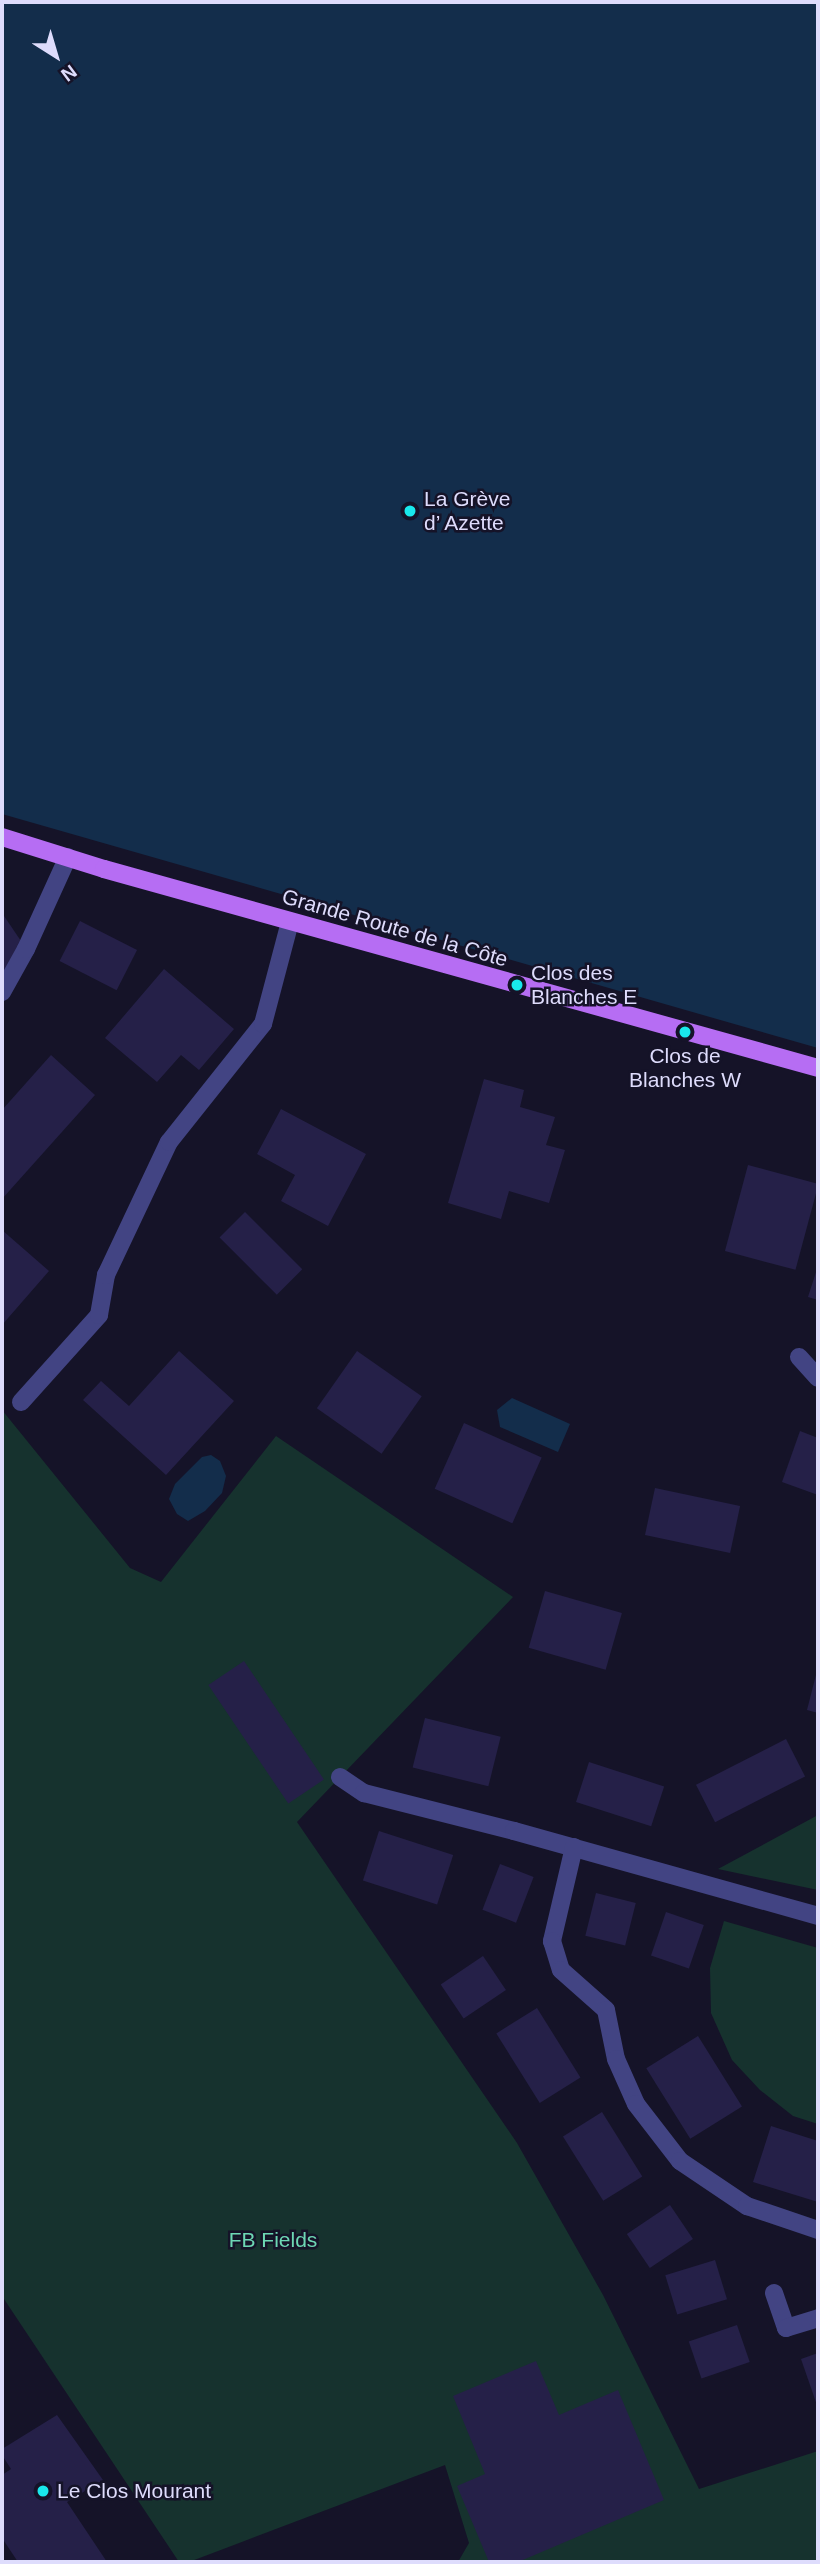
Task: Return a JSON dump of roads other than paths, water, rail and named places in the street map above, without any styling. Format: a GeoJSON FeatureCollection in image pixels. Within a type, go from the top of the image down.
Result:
{"type":"FeatureCollection","features":[{"type":"Feature","properties":{"kind":"main road","name":"Grande Route de la Côte"},"geometry":{"type":"LineString","coordinates":[[2,837],[290,922],[818,1068]]}},
{"type":"Feature","properties":{"kind":"street"},"geometry":{"type":"LineString","coordinates":[[2,992],[26,949],[68,857]]}},
{"type":"Feature","properties":{"kind":"street"},"geometry":{"type":"LineString","coordinates":[[21,1402],[99,1315],[107,1275],[169,1142],[262,1024],[290,922]]}},
{"type":"Feature","properties":{"kind":"street"},"geometry":{"type":"LineString","coordinates":[[799,1357],[818,1378]]}},
{"type":"Feature","properties":{"kind":"street"},"geometry":{"type":"LineString","coordinates":[[340,1777],[364,1793],[574,1847],[818,1916]]}},
{"type":"Feature","properties":{"kind":"street"},"geometry":{"type":"LineString","coordinates":[[574,1847],[552,1941],[561,1970],[606,2010],[616,2059],[636,2104],[680,2161],[747,2206],[818,2230]]}},
{"type":"Feature","properties":{"kind":"street"},"geometry":{"type":"LineString","coordinates":[[775,2293],[786,2328],[818,2318]]}},
{"type":"Feature","properties":{"kind":"water","name":"La Grève d’ Azette"},"geometry":{"type":"Polygon","coordinates":[[[2,2],[818,2],[818,1048],[2,814],[2,2]]]}},
{"type":"Feature","properties":{"kind":"water"},"geometry":{"type":"Polygon","coordinates":[[[512,1398],[570,1424],[558,1452],[500,1427],[497,1410],[512,1398]]]}},
{"type":"Feature","properties":{"kind":"water"},"geometry":{"type":"Polygon","coordinates":[[[211,1455],[220,1461],[226,1476],[222,1493],[205,1511],[188,1521],[177,1514],[169,1499],[175,1484],[202,1457],[211,1455]]]}},
{"type":"Feature","properties":{"kind":"place","name":"La Grève d’ Azette"},"geometry":{"type":"Point","coordinates":[410,511]}},
{"type":"Feature","properties":{"kind":"place","name":"Clos des Blanches E"},"geometry":{"type":"Point","coordinates":[517,985]}},
{"type":"Feature","properties":{"kind":"place","name":"Clos de Blanches W"},"geometry":{"type":"Point","coordinates":[685,1032]}},
{"type":"Feature","properties":{"kind":"place","name":"Le Clos Mourant"},"geometry":{"type":"Point","coordinates":[43,2491]}},
{"type":"Feature","properties":{"kind":"park label","name":"FB Fields"},"geometry":{"type":"Point","coordinates":[273,2240]}}]}
